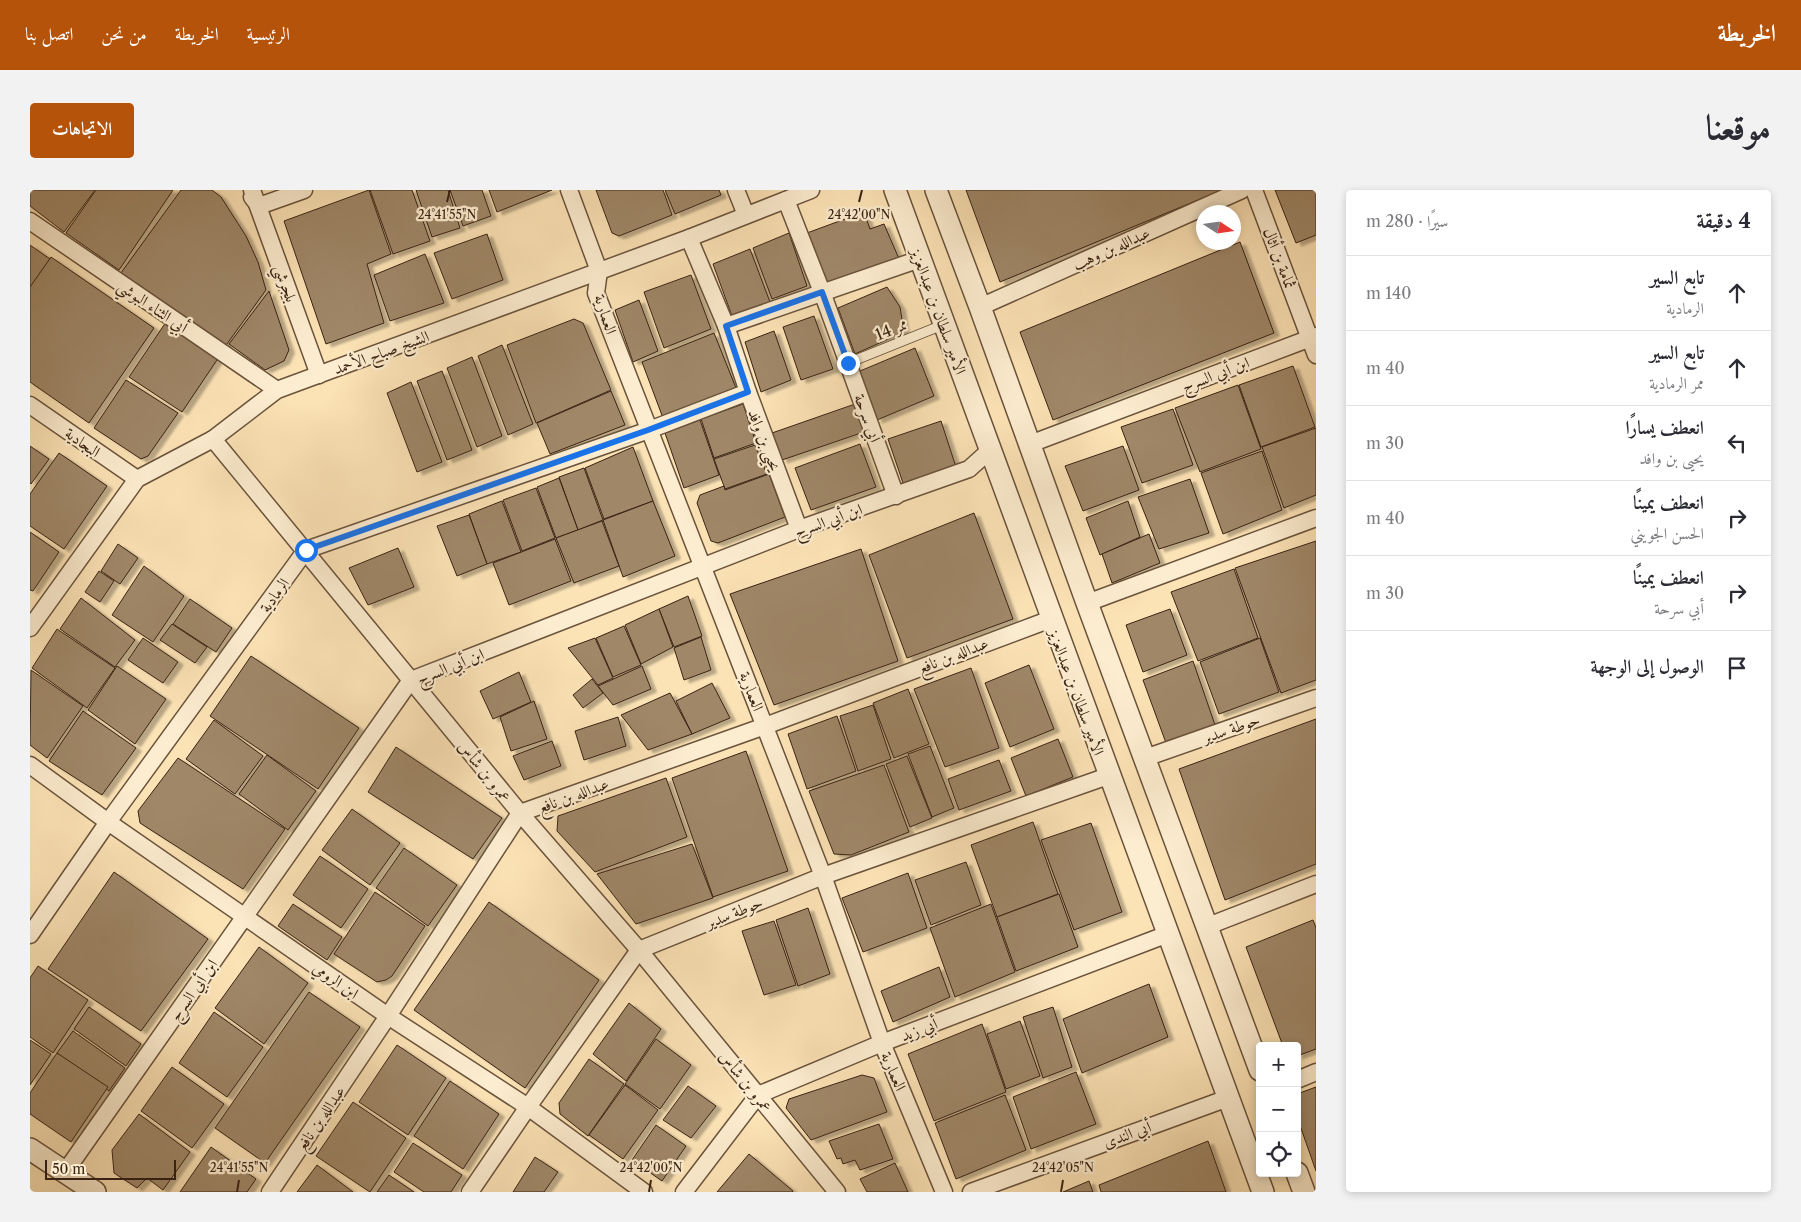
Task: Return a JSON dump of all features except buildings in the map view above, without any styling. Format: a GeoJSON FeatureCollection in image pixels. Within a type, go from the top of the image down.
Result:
{"type":"FeatureCollection","features":[{"type":"Feature","properties":{"kind":"street"},"geometry":{"type":"LineString","coordinates":[[245,190],[258,206],[304,190]]}},
{"type":"Feature","properties":{"kind":"street","name":"بلجرشي"},"geometry":{"type":"LineString","coordinates":[[252,190],[319,375]]}},
{"type":"Feature","properties":{"kind":"street","name":"العمارية"},"geometry":{"type":"LineString","coordinates":[[569,190],[599,271],[596,292],[648,430],[823,876],[882,1043],[944,1192]]}},
{"type":"Feature","properties":{"kind":"street"},"geometry":{"type":"LineString","coordinates":[[736,190],[746,215]]}},
{"type":"Feature","properties":{"kind":"street","name":"الشيخ صباح الأحمد"},"geometry":{"type":"LineString","coordinates":[[30,628],[137,479],[214,439],[278,390],[689,238],[811,190]]}},
{"type":"Feature","properties":{"kind":"street","name":"الأمير سلطان بن عبدالعزيز"},"geometry":{"type":"LineString","coordinates":[[894,190],[945,324],[1108,776],[1263,1192]]}},
{"type":"Feature","properties":{"kind":"street"},"geometry":{"type":"LineString","coordinates":[[936,190],[1256,1059]]}},
{"type":"Feature","properties":{"kind":"street","name":"عبدالله بن وهب"},"geometry":{"type":"LineString","coordinates":[[980,307],[1242,190]]}},
{"type":"Feature","properties":{"kind":"street","name":"ثمامة بن أثال"},"geometry":{"type":"LineString","coordinates":[[1254,190],[1313,337],[1316,355]]}},
{"type":"Feature","properties":{"kind":"street","name":"أبي سرحة"},"geometry":{"type":"LineString","coordinates":[[786,200],[822,292],[896,496]]}},
{"type":"Feature","properties":{"kind":"street","name":"أبي الثناء البوشي"},"geometry":{"type":"LineString","coordinates":[[30,221],[278,390]]}},
{"type":"Feature","properties":{"kind":"street","name":"يحيى بن وافد"},"geometry":{"type":"LineString","coordinates":[[689,238],[726,326],[748,392],[799,529]]}},
{"type":"Feature","properties":{"kind":"street"},"geometry":{"type":"LineString","coordinates":[[726,326],[920,259]]}},
{"type":"Feature","properties":{"kind":"street","name":"ابن أبي السرح"},"geometry":{"type":"LineString","coordinates":[[1030,444],[1313,337]]}},
{"type":"Feature","properties":{"kind":"street"},"geometry":{"type":"LineString","coordinates":[[306,550],[648,430],[748,392]]}},
{"type":"Feature","properties":{"kind":"street","name":"البجادية"},"geometry":{"type":"LineString","coordinates":[[30,405],[137,479]]}},
{"type":"Feature","properties":{"kind":"street","name":"عمرو بن شأس"},"geometry":{"type":"LineString","coordinates":[[214,439],[520,813],[639,950],[837,1192]]}},
{"type":"Feature","properties":{"kind":"street","name":"ابن أبي السرح"},"geometry":{"type":"LineString","coordinates":[[65,1172],[411,680],[799,529],[969,469],[990,451]]}},
{"type":"Feature","properties":{"kind":"street"},"geometry":{"type":"LineString","coordinates":[[1087,603],[1316,518]]}},
{"type":"Feature","properties":{"kind":"street","name":"الرمادية"},"geometry":{"type":"LineString","coordinates":[[30,935],[108,822],[306,550]]}},
{"type":"Feature","properties":{"kind":"street","name":"عبدالله بن نافع"},"geometry":{"type":"LineString","coordinates":[[270,1192],[388,1016],[520,813],[765,726],[1051,619]]}},
{"type":"Feature","properties":{"kind":"street","name":"حوطة سدير"},"geometry":{"type":"LineString","coordinates":[[1145,758],[1316,698]]}},
{"type":"Feature","properties":{"kind":"street","name":"ابن الرومي"},"geometry":{"type":"LineString","coordinates":[[30,765],[108,822],[388,1016],[528,1107],[644,1192]]}},
{"type":"Feature","properties":{"kind":"street","name":"حوطة سدير"},"geometry":{"type":"LineString","coordinates":[[639,950],[823,876],[1108,776]]}},
{"type":"Feature","properties":{"kind":"street"},"geometry":{"type":"LineString","coordinates":[[1208,926],[1316,884]]}},
{"type":"Feature","properties":{"kind":"street","name":"أبي زيد"},"geometry":{"type":"LineString","coordinates":[[684,1192],[758,1095],[882,1043],[1168,934]]}},
{"type":"Feature","properties":{"kind":"street"},"geometry":{"type":"LineString","coordinates":[[470,1192],[639,950]]}},
{"type":"Feature","properties":{"kind":"street"},"geometry":{"type":"LineString","coordinates":[[1301,1078],[1316,1072]]}},
{"type":"Feature","properties":{"kind":"street","name":"أبي الندى"},"geometry":{"type":"LineString","coordinates":[[971,1192],[1228,1098]]}},
{"type":"Feature","properties":{"kind":"street"},"geometry":{"type":"LineString","coordinates":[[30,1148],[95,1192]]}},
{"type":"Feature","properties":{"kind":"street"},"geometry":{"type":"LineString","coordinates":[[1298,1177],[1304,1192]]}},
{"type":"Feature","properties":{"kind":"lane","name":"ممر 14"},"geometry":{"type":"LineString","coordinates":[[848,363],[945,324]]}},
{"type":"Feature","properties":{"kind":"route"},"geometry":{"type":"LineString","coordinates":[[306,550],[648,430],[748,392],[726,326],[822,292],[848,363]]}}]}
